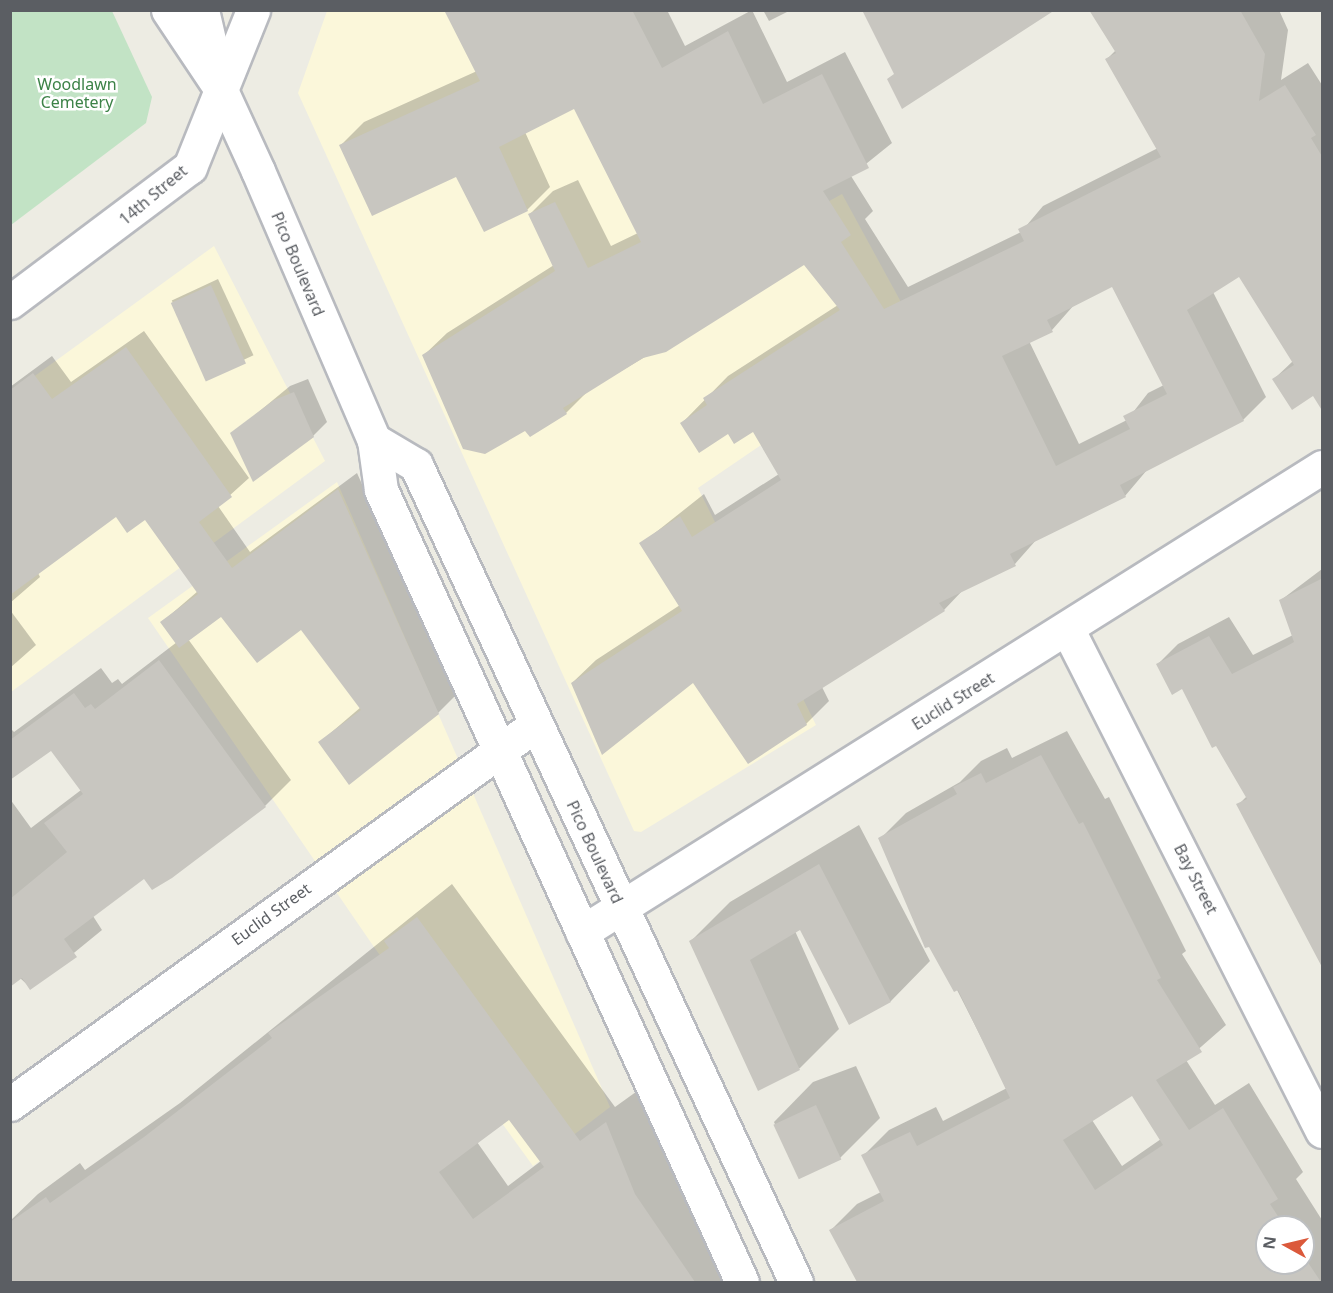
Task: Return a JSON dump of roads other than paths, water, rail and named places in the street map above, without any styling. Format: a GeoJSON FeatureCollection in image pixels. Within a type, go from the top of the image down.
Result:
{"type":"FeatureCollection","features":[{"type":"Feature","properties":{"kind":"street","name":"Pico Boulevard"},"geometry":{"type":"LineString","coordinates":[[168,10],[220,88],[374,440],[381,490],[742,1282]]}},
{"type":"Feature","properties":{"kind":"street","name":"Pico Boulevard"},"geometry":{"type":"LineString","coordinates":[[202,10],[220,88]]}},
{"type":"Feature","properties":{"kind":"street","name":"14th Street"},"geometry":{"type":"LineString","coordinates":[[10,302],[190,167],[253,10]]}},
{"type":"Feature","properties":{"kind":"street","name":"Pico Boulevard"},"geometry":{"type":"LineString","coordinates":[[374,440],[416,465],[534,726],[796,1282]]}},
{"type":"Feature","properties":{"kind":"street","name":"Euclid Street"},"geometry":{"type":"LineString","coordinates":[[582,932],[622,911],[1323,467]]}},
{"type":"Feature","properties":{"kind":"street","name":"Bay Street"},"geometry":{"type":"LineString","coordinates":[[1067,628],[1323,1131]]}},
{"type":"Feature","properties":{"kind":"street","name":"Euclid Street"},"geometry":{"type":"LineString","coordinates":[[10,1104],[499,748],[534,726]]}},
{"type":"Feature","properties":{"kind":"park label","name":"Woodlawn Cemetery"},"geometry":{"type":"Point","coordinates":[77,93]}}]}
